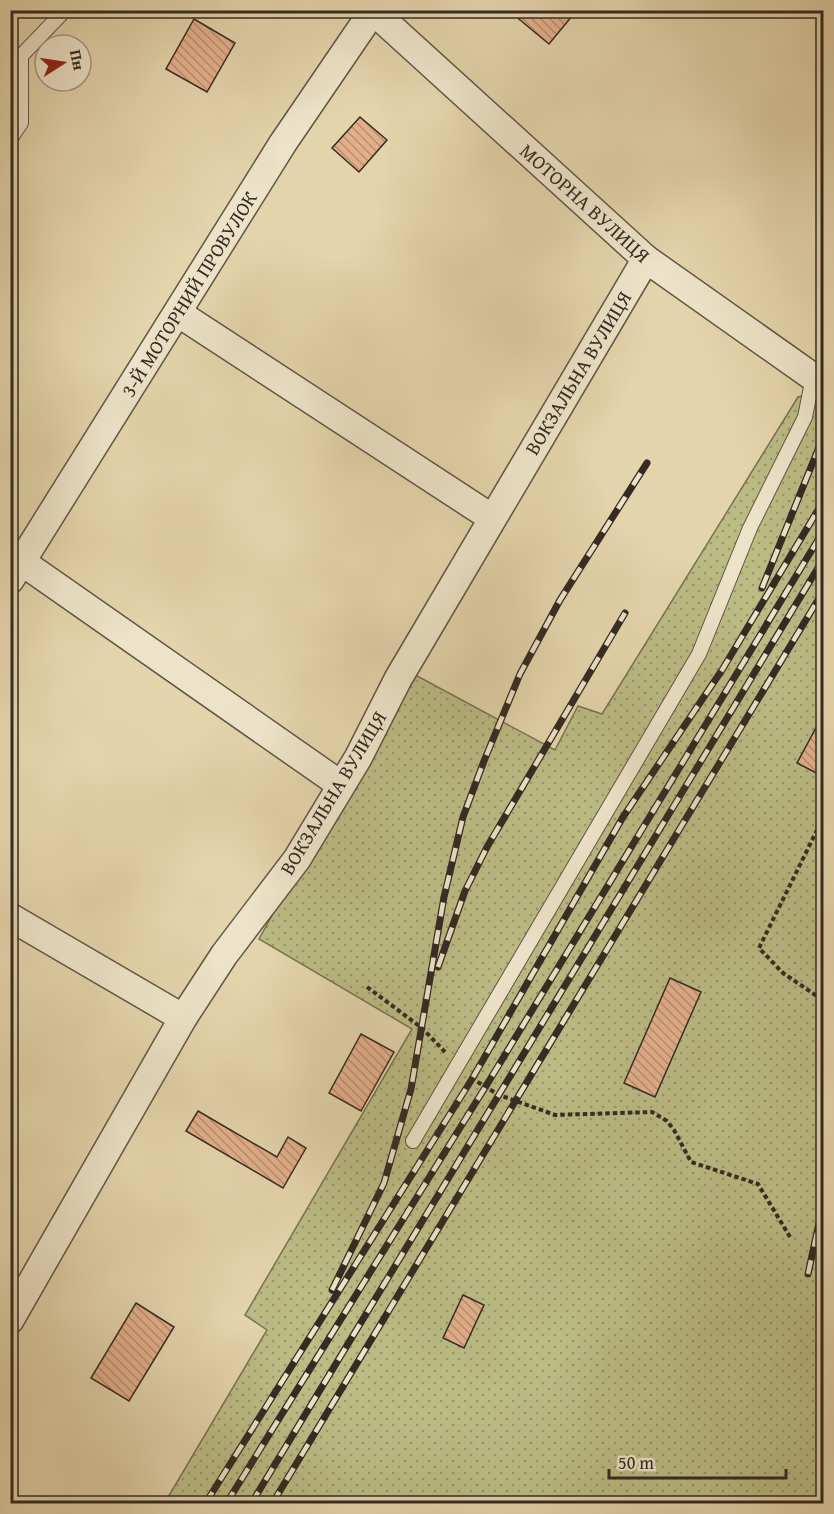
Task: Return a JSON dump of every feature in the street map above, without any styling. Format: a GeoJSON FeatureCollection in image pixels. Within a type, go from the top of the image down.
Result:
{"type":"FeatureCollection","features":[{"type":"Feature","properties":{"kind":"street","name":"МОТОРНА ВУЛИЦЯ"},"geometry":{"type":"LineString","coordinates":[[373,11],[646,259],[813,377]]}},
{"type":"Feature","properties":{"kind":"street","name":"3-Й МОТОРНИЙ ПРОВУЛОК"},"geometry":{"type":"LineString","coordinates":[[16,571],[283,143],[373,11]]}},
{"type":"Feature","properties":{"kind":"street","name":"ВОКЗАЛЬНА ВУЛИЦЯ"},"geometry":{"type":"LineString","coordinates":[[10,1320],[183,1018],[224,955],[297,860],[341,785],[398,679],[646,259]]}},
{"type":"Feature","properties":{"kind":"street"},"geometry":{"type":"LineString","coordinates":[[178,313],[492,518]]}},
{"type":"Feature","properties":{"kind":"street"},"geometry":{"type":"LineString","coordinates":[[16,571],[341,785]]}},
{"type":"Feature","properties":{"kind":"street"},"geometry":{"type":"LineString","coordinates":[[10,917],[183,1018]]}},
{"type":"Feature","properties":{"kind":"lane"},"geometry":{"type":"LineString","coordinates":[[10,139],[21,123],[21,56],[66,10]]}},
{"type":"Feature","properties":{"kind":"lane"},"geometry":{"type":"LineString","coordinates":[[413,1141],[699,654],[750,528],[805,417],[813,377]]}},
{"type":"Feature","properties":{"kind":"path"},"geometry":{"type":"LineString","coordinates":[[824,816],[759,948],[783,973],[824,1001]]}},
{"type":"Feature","properties":{"kind":"path"},"geometry":{"type":"LineString","coordinates":[[367,987],[422,1028],[446,1052],[459,1061],[472,1079],[499,1095],[555,1115],[652,1112],[667,1121],[691,1162],[758,1184],[790,1237]]}},
{"type":"Feature","properties":{"kind":"green space"},"geometry":{"type":"Polygon","coordinates":[[[823,366],[823,1503],[164,1504],[267,1330],[245,1315],[412,1029],[259,939],[408,671],[555,750],[578,706],[602,714],[798,397],[808,395],[823,366]]]}},
{"type":"Feature","properties":{"kind":"building"},"geometry":{"type":"Polygon","coordinates":[[[518,10],[577,10],[549,44],[514,15],[518,10]]]}},
{"type":"Feature","properties":{"kind":"building"},"geometry":{"type":"Polygon","coordinates":[[[194,19],[235,43],[207,92],[166,69],[194,19]]]}},
{"type":"Feature","properties":{"kind":"building"},"geometry":{"type":"Polygon","coordinates":[[[360,117],[387,140],[359,172],[332,148],[360,117]]]}},
{"type":"Feature","properties":{"kind":"building"},"geometry":{"type":"Polygon","coordinates":[[[824,713],[824,777],[797,763],[824,713]]]}},
{"type":"Feature","properties":{"kind":"building"},"geometry":{"type":"Polygon","coordinates":[[[670,978],[701,992],[655,1097],[624,1083],[670,978]]]}},
{"type":"Feature","properties":{"kind":"building"},"geometry":{"type":"Polygon","coordinates":[[[361,1034],[394,1052],[361,1111],[329,1093],[361,1034]]]}},
{"type":"Feature","properties":{"kind":"building"},"geometry":{"type":"Polygon","coordinates":[[[198,1111],[277,1157],[288,1137],[306,1148],[283,1188],[186,1131],[198,1111]]]}},
{"type":"Feature","properties":{"kind":"building"},"geometry":{"type":"Polygon","coordinates":[[[463,1295],[484,1305],[464,1348],[443,1338],[463,1295]]]}},
{"type":"Feature","properties":{"kind":"building"},"geometry":{"type":"Polygon","coordinates":[[[136,1303],[174,1327],[129,1401],[91,1378],[136,1303]]]}},
{"type":"Feature","properties":{"kind":"railway"},"geometry":{"type":"LineString","coordinates":[[823,287],[824,283]]}},
{"type":"Feature","properties":{"kind":"railway"},"geometry":{"type":"LineString","coordinates":[[762,588],[824,435]]}},
{"type":"Feature","properties":{"kind":"railway"},"geometry":{"type":"LineString","coordinates":[[332,1290],[384,1183],[411,1089],[444,897],[463,817],[484,761],[520,674],[560,600],[647,463]]}},
{"type":"Feature","properties":{"kind":"railway"},"geometry":{"type":"LineString","coordinates":[[205,1504],[472,1079],[623,817],[722,670],[824,500]]}},
{"type":"Feature","properties":{"kind":"railway"},"geometry":{"type":"LineString","coordinates":[[226,1504],[486,1086],[824,530]]}},
{"type":"Feature","properties":{"kind":"railway"},"geometry":{"type":"LineString","coordinates":[[251,1504],[824,558]]}},
{"type":"Feature","properties":{"kind":"railway"},"geometry":{"type":"LineString","coordinates":[[272,1504],[824,590]]}},
{"type":"Feature","properties":{"kind":"railway"},"geometry":{"type":"LineString","coordinates":[[438,967],[465,891],[487,847],[625,613]]}},
{"type":"Feature","properties":{"kind":"railway"},"geometry":{"type":"LineString","coordinates":[[808,1274],[824,1200]]}}]}
